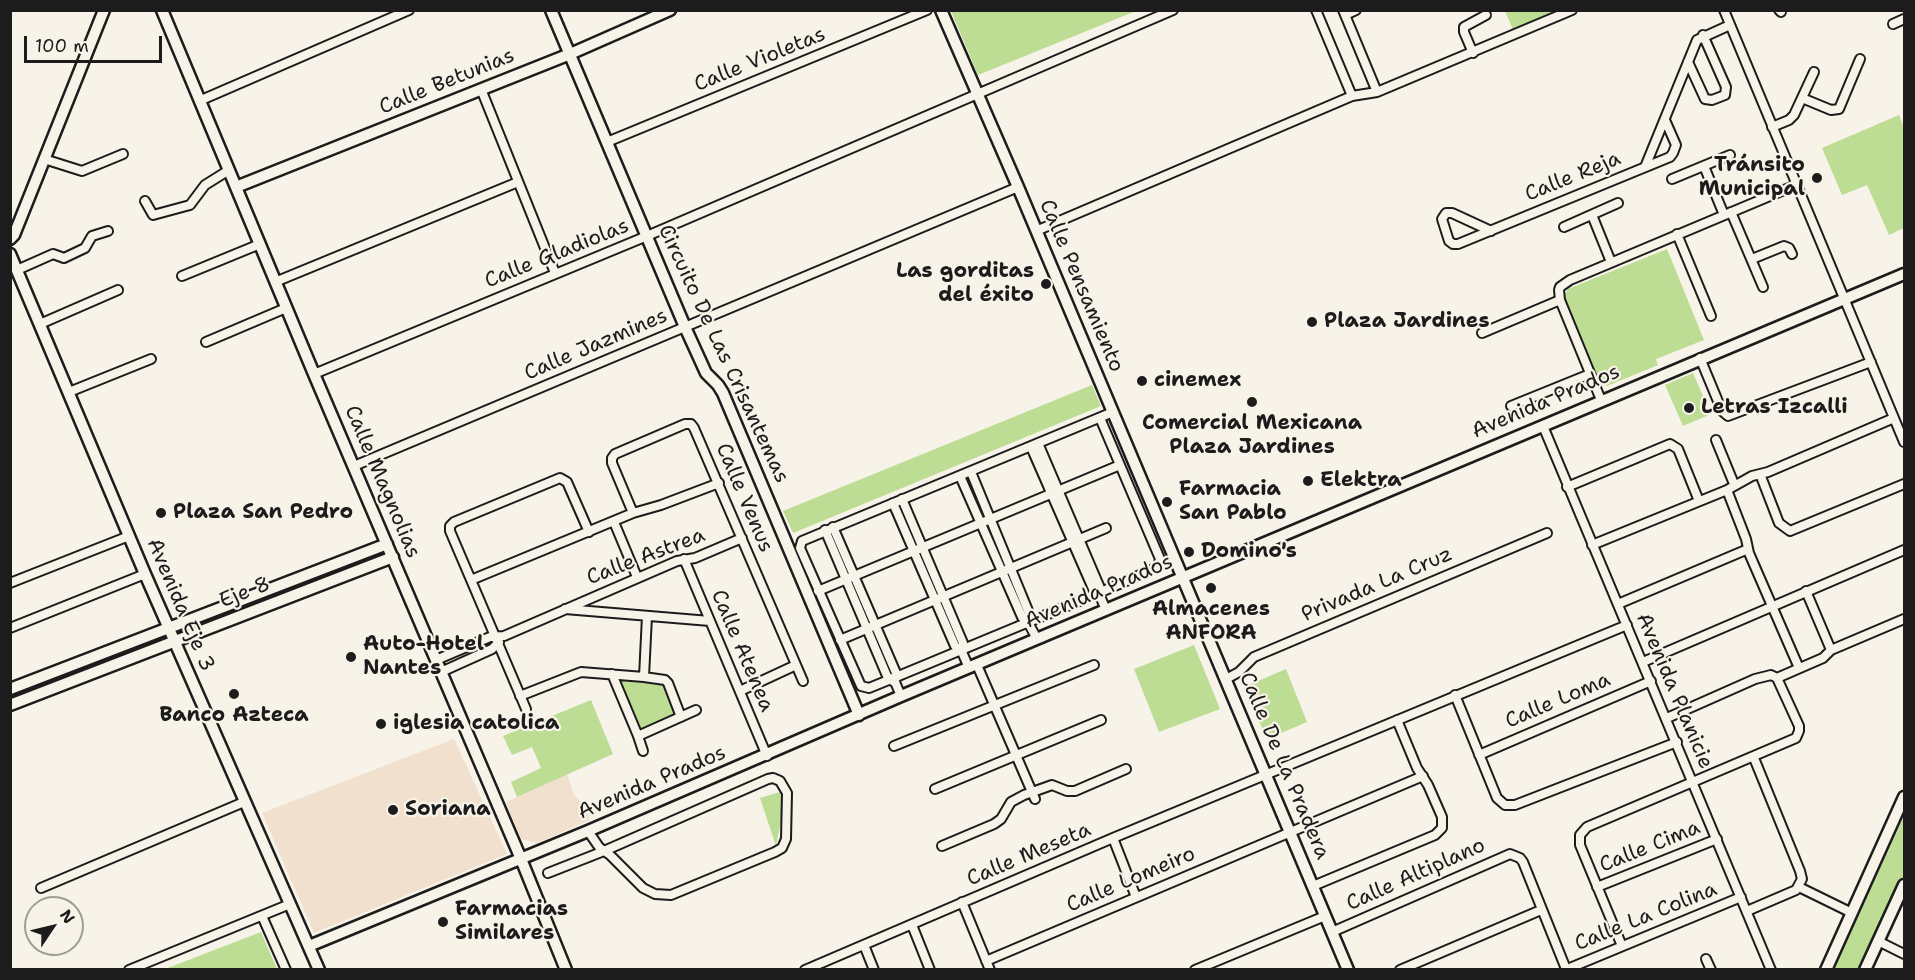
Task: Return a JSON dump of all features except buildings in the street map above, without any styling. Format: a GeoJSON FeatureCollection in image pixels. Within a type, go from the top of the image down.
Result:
{"type":"FeatureCollection","features":[{"type":"Feature","properties":{"kind":"main road"},"geometry":{"type":"LineString","coordinates":[[10,239],[14,235],[104,10]]}},
{"type":"Feature","properties":{"kind":"main road","name":"Calle Magnolias"},"geometry":{"type":"LineString","coordinates":[[162,10],[566,969]]}},
{"type":"Feature","properties":{"kind":"main road","name":"Circuito De Las Crisantemas"},"geometry":{"type":"LineString","coordinates":[[551,10],[685,327],[706,373],[723,393],[859,715]]}},
{"type":"Feature","properties":{"kind":"main road","name":"Calle Betunias"},"geometry":{"type":"LineString","coordinates":[[236,187],[570,54],[670,10]]}},
{"type":"Feature","properties":{"kind":"main road","name":"Calle Pensamiento"},"geometry":{"type":"LineString","coordinates":[[941,10],[1184,578]]}},
{"type":"Feature","properties":{"kind":"main road","name":"Avenida Eje 3"},"geometry":{"type":"LineString","coordinates":[[10,254],[145,574],[319,969]]}},
{"type":"Feature","properties":{"kind":"main road","name":"Avenida Prados"},"geometry":{"type":"LineString","coordinates":[[309,946],[767,756],[901,696],[1700,358],[1905,274]]}},
{"type":"Feature","properties":{"kind":"main road","name":"Eje 8"},"geometry":{"type":"LineString","coordinates":[[10,689],[387,544]]}},
{"type":"Feature","properties":{"kind":"main road","name":"Eje 8"},"geometry":{"type":"LineString","coordinates":[[10,705],[393,557]]}},
{"type":"Feature","properties":{"kind":"main road","name":"Calle De La Pradera"},"geometry":{"type":"LineString","coordinates":[[1184,578],[1348,969]]}},
{"type":"Feature","properties":{"kind":"main road"},"geometry":{"type":"LineString","coordinates":[[1826,969],[1905,797]]}},
{"type":"Feature","properties":{"kind":"main road"},"geometry":{"type":"LineString","coordinates":[[1865,969],[1905,885]]}},
{"type":"Feature","properties":{"kind":"street"},"geometry":{"type":"LineString","coordinates":[[199,101],[409,10]]}},
{"type":"Feature","properties":{"kind":"street","name":"Calle Violetas"},"geometry":{"type":"LineString","coordinates":[[607,142],[927,10]]}},
{"type":"Feature","properties":{"kind":"street","name":"Calle Gladiolas"},"geometry":{"type":"LineString","coordinates":[[314,374],[647,236],[1173,10]]}},
{"type":"Feature","properties":{"kind":"street"},"geometry":{"type":"LineString","coordinates":[[1316,10],[1352,96]]}},
{"type":"Feature","properties":{"kind":"street"},"geometry":{"type":"LineString","coordinates":[[1356,10],[1344,13],[1377,92]]}},
{"type":"Feature","properties":{"kind":"street"},"geometry":{"type":"LineString","coordinates":[[1036,231],[1352,96],[1377,92],[1572,10]]}},
{"type":"Feature","properties":{"kind":"street"},"geometry":{"type":"LineString","coordinates":[[1724,10],[1905,442]]}},
{"type":"Feature","properties":{"kind":"street"},"geometry":{"type":"LineString","coordinates":[[1473,53],[1464,27],[1486,15]]}},
{"type":"Feature","properties":{"kind":"street"},"geometry":{"type":"LineString","coordinates":[[1893,24],[1905,19]]}},
{"type":"Feature","properties":{"kind":"street"},"geometry":{"type":"LineString","coordinates":[[1688,62],[1705,99],[1710,101],[1725,94],[1726,87],[1703,36],[1730,25]]}},
{"type":"Feature","properties":{"kind":"street","name":"Calle Reja"},"geometry":{"type":"LineString","coordinates":[[1491,231],[1452,213],[1446,213],[1442,221],[1449,241],[1458,244],[1491,231],[1645,167],[1696,41],[1703,36]]}},
{"type":"Feature","properties":{"kind":"street"},"geometry":{"type":"LineString","coordinates":[[1802,98],[1831,110],[1839,109],[1860,59]]}},
{"type":"Feature","properties":{"kind":"street"},"geometry":{"type":"LineString","coordinates":[[1772,127],[1792,118],[1814,72]]}},
{"type":"Feature","properties":{"kind":"street"},"geometry":{"type":"LineString","coordinates":[[481,89],[555,273]]}},
{"type":"Feature","properties":{"kind":"street"},"geometry":{"type":"LineString","coordinates":[[1645,167],[1670,157],[1673,153],[1676,143],[1665,120]]}},
{"type":"Feature","properties":{"kind":"street"},"geometry":{"type":"LineString","coordinates":[[44,159],[82,171],[123,154]]}},
{"type":"Feature","properties":{"kind":"street"},"geometry":{"type":"LineString","coordinates":[[1671,179],[1730,155]]}},
{"type":"Feature","properties":{"kind":"street"},"geometry":{"type":"LineString","coordinates":[[1704,166],[1752,259],[1763,287]]}},
{"type":"Feature","properties":{"kind":"street"},"geometry":{"type":"LineString","coordinates":[[145,201],[153,215],[190,205],[205,185],[229,170]]}},
{"type":"Feature","properties":{"kind":"street"},"geometry":{"type":"LineString","coordinates":[[275,282],[518,182]]}},
{"type":"Feature","properties":{"kind":"street"},"geometry":{"type":"LineString","coordinates":[[1601,400],[1560,300],[1559,290],[1564,284],[1796,185]]}},
{"type":"Feature","properties":{"kind":"street","name":"Calle Jazmines"},"geometry":{"type":"LineString","coordinates":[[354,466],[1018,187]]}},
{"type":"Feature","properties":{"kind":"street"},"geometry":{"type":"LineString","coordinates":[[1564,227],[1618,203]]}},
{"type":"Feature","properties":{"kind":"street"},"geometry":{"type":"LineString","coordinates":[[1592,215],[1611,262]]}},
{"type":"Feature","properties":{"kind":"street"},"geometry":{"type":"LineString","coordinates":[[17,270],[53,254],[64,258],[86,248],[92,237],[108,231]]}},
{"type":"Feature","properties":{"kind":"street"},"geometry":{"type":"LineString","coordinates":[[1677,234],[1711,316]]}},
{"type":"Feature","properties":{"kind":"street"},"geometry":{"type":"LineString","coordinates":[[182,276],[260,244]]}},
{"type":"Feature","properties":{"kind":"street"},"geometry":{"type":"LineString","coordinates":[[1752,259],[1784,246],[1789,248],[1792,254]]}},
{"type":"Feature","properties":{"kind":"street"},"geometry":{"type":"LineString","coordinates":[[40,324],[118,290]]}},
{"type":"Feature","properties":{"kind":"street"},"geometry":{"type":"LineString","coordinates":[[1482,333],[1560,300]]}},
{"type":"Feature","properties":{"kind":"street"},"geometry":{"type":"LineString","coordinates":[[206,342],[286,308]]}},
{"type":"Feature","properties":{"kind":"street"},"geometry":{"type":"LineString","coordinates":[[1700,358],[1722,411],[1728,416],[1871,362]]}},
{"type":"Feature","properties":{"kind":"street"},"geometry":{"type":"LineString","coordinates":[[69,392],[151,359]]}},
{"type":"Feature","properties":{"kind":"street"},"geometry":{"type":"LineString","coordinates":[[1511,406],[1590,374]]}},
{"type":"Feature","properties":{"kind":"street"},"geometry":{"type":"LineString","coordinates":[[1100,418],[1160,562],[1156,568],[894,679],[868,688],[861,686],[818,591],[800,546],[802,541],[1113,412]]}},
{"type":"Feature","properties":{"kind":"street"},"geometry":{"type":"LineString","coordinates":[[1592,545],[1894,418]]}},
{"type":"Feature","properties":{"kind":"street","name":"Calle Venus"},"geometry":{"type":"LineString","coordinates":[[633,513],[612,458],[615,454],[685,424],[691,424],[802,681]]}},
{"type":"Feature","properties":{"kind":"street","name":"Avenida Planicie"},"geometry":{"type":"LineString","coordinates":[[1543,426],[1771,969]]}},
{"type":"Feature","properties":{"kind":"street"},"geometry":{"type":"LineString","coordinates":[[1716,440],[1734,484]]}},
{"type":"Feature","properties":{"kind":"street"},"geometry":{"type":"LineString","coordinates":[[1567,487],[1673,444],[1678,449],[1699,501]]}},
{"type":"Feature","properties":{"kind":"street"},"geometry":{"type":"LineString","coordinates":[[1034,445],[1106,610]]}},
{"type":"Feature","properties":{"kind":"street"},"geometry":{"type":"LineString","coordinates":[[818,591],[1120,465]]}},
{"type":"Feature","properties":{"kind":"street"},"geometry":{"type":"LineString","coordinates":[[970,472],[1010,567],[1028,623]]}},
{"type":"Feature","properties":{"kind":"street"},"geometry":{"type":"LineString","coordinates":[[1760,474],[1779,524],[1790,531],[1905,484]]}},
{"type":"Feature","properties":{"kind":"street"},"geometry":{"type":"LineString","coordinates":[[960,476],[1001,572],[1037,639]]}},
{"type":"Feature","properties":{"kind":"street"},"geometry":{"type":"LineString","coordinates":[[526,709],[450,531],[452,524],[558,478],[563,478],[567,482],[589,532]]}},
{"type":"Feature","properties":{"kind":"street"},"geometry":{"type":"LineString","coordinates":[[471,580],[633,513],[661,506],[718,483]]}},
{"type":"Feature","properties":{"kind":"street"},"geometry":{"type":"LineString","coordinates":[[1727,490],[1771,606],[1799,668]]}},
{"type":"Feature","properties":{"kind":"street"},"geometry":{"type":"LineString","coordinates":[[902,499],[944,595],[961,650]]}},
{"type":"Feature","properties":{"kind":"street"},"geometry":{"type":"LineString","coordinates":[[893,503],[935,599],[961,650],[995,706],[1033,796]]}},
{"type":"Feature","properties":{"kind":"street"},"geometry":{"type":"LineString","coordinates":[[614,522],[637,577]]}},
{"type":"Feature","properties":{"kind":"street"},"geometry":{"type":"LineString","coordinates":[[833,527],[854,575],[871,626]]}},
{"type":"Feature","properties":{"kind":"street"},"geometry":{"type":"LineString","coordinates":[[840,640],[1106,528]]}},
{"type":"Feature","properties":{"kind":"street"},"geometry":{"type":"LineString","coordinates":[[825,530],[846,579],[871,626],[901,696]]}},
{"type":"Feature","properties":{"kind":"street","name":"Privada La Cruz"},"geometry":{"type":"LineString","coordinates":[[1226,679],[1239,672],[1254,657],[1547,533]]}},
{"type":"Feature","properties":{"kind":"street"},"geometry":{"type":"LineString","coordinates":[[10,583],[129,536]]}},
{"type":"Feature","properties":{"kind":"street","name":"Calle Astrea"},"geometry":{"type":"LineString","coordinates":[[441,672],[492,649],[496,640],[563,609],[637,577],[684,559],[699,557],[742,538]]}},
{"type":"Feature","properties":{"kind":"street"},"geometry":{"type":"LineString","coordinates":[[1618,604],[1748,549]]}},
{"type":"Feature","properties":{"kind":"street"},"geometry":{"type":"LineString","coordinates":[[1643,662],[1905,550]]}},
{"type":"Feature","properties":{"kind":"street","name":"Calle Atenea"},"geometry":{"type":"LineString","coordinates":[[684,559],[767,756]]}},
{"type":"Feature","properties":{"kind":"street"},"geometry":{"type":"LineString","coordinates":[[10,628],[145,574]]}},
{"type":"Feature","properties":{"kind":"street"},"geometry":{"type":"LineString","coordinates":[[1806,591],[1831,650]]}},
{"type":"Feature","properties":{"kind":"street","name":"Calle Astrea"},"geometry":{"type":"LineString","coordinates":[[563,609],[710,621]]}},
{"type":"Feature","properties":{"kind":"street"},"geometry":{"type":"LineString","coordinates":[[644,678],[647,616]]}},
{"type":"Feature","properties":{"kind":"street"},"geometry":{"type":"LineString","coordinates":[[1667,718],[1755,679],[1771,675],[1777,678],[1823,658],[1831,650],[1905,619]]}},
{"type":"Feature","properties":{"kind":"street","name":"Calle Meseta"},"geometry":{"type":"LineString","coordinates":[[806,969],[818,967],[1113,838],[1627,625]]}},
{"type":"Feature","properties":{"kind":"street"},"geometry":{"type":"LineString","coordinates":[[436,660],[496,640]]}},
{"type":"Feature","properties":{"kind":"street"},"geometry":{"type":"LineString","coordinates":[[740,691],[796,665]]}},
{"type":"Feature","properties":{"kind":"street"},"geometry":{"type":"LineString","coordinates":[[894,746],[1094,665]]}},
{"type":"Feature","properties":{"kind":"street"},"geometry":{"type":"LineString","coordinates":[[520,696],[579,673],[644,678],[668,683],[681,717]]}},
{"type":"Feature","properties":{"kind":"street"},"geometry":{"type":"LineString","coordinates":[[612,674],[643,751]]}},
{"type":"Feature","properties":{"kind":"street","name":"Calle Cima"},"geometry":{"type":"LineString","coordinates":[[1717,839],[1598,887],[1580,845],[1580,835],[1587,827],[1792,741],[1799,735],[1798,726],[1777,678]]}},
{"type":"Feature","properties":{"kind":"street","name":"Calle Loma"},"geometry":{"type":"LineString","coordinates":[[1479,755],[1651,681]]}},
{"type":"Feature","properties":{"kind":"street"},"geometry":{"type":"LineString","coordinates":[[1455,695],[1497,798],[1505,805],[1515,805],[1677,742]]}},
{"type":"Feature","properties":{"kind":"street"},"geometry":{"type":"LineString","coordinates":[[638,736],[696,710]]}},
{"type":"Feature","properties":{"kind":"street"},"geometry":{"type":"LineString","coordinates":[[935,789],[1101,720]]}},
{"type":"Feature","properties":{"kind":"street"},"geometry":{"type":"LineString","coordinates":[[1313,886],[1434,835],[1442,828],[1442,817],[1397,720]]}},
{"type":"Feature","properties":{"kind":"street"},"geometry":{"type":"LineString","coordinates":[[1747,911],[1792,892],[1799,887],[1802,879],[1754,758]]}},
{"type":"Feature","properties":{"kind":"street"},"geometry":{"type":"LineString","coordinates":[[942,846],[994,824],[1001,819],[1011,802],[1033,796],[1052,785],[1067,791],[1075,791],[1126,769]]}},
{"type":"Feature","properties":{"kind":"street","name":"Calle Lomeiro"},"geometry":{"type":"LineString","coordinates":[[986,961],[1423,776]]}},
{"type":"Feature","properties":{"kind":"street"},"geometry":{"type":"LineString","coordinates":[[548,873],[604,851],[768,779],[777,779],[787,793],[786,839],[779,850],[671,895],[661,896],[643,888],[604,851],[594,842],[588,831]]}},
{"type":"Feature","properties":{"kind":"street"},"geometry":{"type":"LineString","coordinates":[[41,888],[244,802]]}},
{"type":"Feature","properties":{"kind":"street"},"geometry":{"type":"LineString","coordinates":[[1113,838],[1136,897]]}},
{"type":"Feature","properties":{"kind":"street","name":"Calle Altiplano"},"geometry":{"type":"LineString","coordinates":[[1332,932],[1505,855],[1515,855],[1523,862],[1540,902],[1541,910]]}},
{"type":"Feature","properties":{"kind":"street"},"geometry":{"type":"LineString","coordinates":[[1598,887],[1622,946]]}},
{"type":"Feature","properties":{"kind":"street"},"geometry":{"type":"LineString","coordinates":[[1799,887],[1852,913]]}},
{"type":"Feature","properties":{"kind":"street","name":"Calle La Colina"},"geometry":{"type":"LineString","coordinates":[[1565,969],[1741,897]]}},
{"type":"Feature","properties":{"kind":"street"},"geometry":{"type":"LineString","coordinates":[[962,903],[990,969]]}},
{"type":"Feature","properties":{"kind":"street"},"geometry":{"type":"LineString","coordinates":[[129,969],[290,904]]}},
{"type":"Feature","properties":{"kind":"street"},"geometry":{"type":"LineString","coordinates":[[1400,969],[1541,910],[1565,969]]}},
{"type":"Feature","properties":{"kind":"street"},"geometry":{"type":"LineString","coordinates":[[262,916],[286,969]]}},
{"type":"Feature","properties":{"kind":"street"},"geometry":{"type":"LineString","coordinates":[[1195,969],[1325,916]]}},
{"type":"Feature","properties":{"kind":"street"},"geometry":{"type":"LineString","coordinates":[[912,925],[930,969]]}},
{"type":"Feature","properties":{"kind":"street"},"geometry":{"type":"LineString","coordinates":[[1878,941],[1905,954]]}},
{"type":"Feature","properties":{"kind":"street"},"geometry":{"type":"LineString","coordinates":[[864,945],[874,969]]}},
{"type":"Feature","properties":{"kind":"street"},"geometry":{"type":"LineString","coordinates":[[1706,958],[1711,969]]}},
{"type":"Feature","properties":{"kind":"shaded area"},"geometry":{"type":"Polygon","coordinates":[[[454,739],[507,854],[314,933],[262,813],[454,739]]]}},
{"type":"Feature","properties":{"kind":"shaded area"},"geometry":{"type":"Polygon","coordinates":[[[567,774],[574,795],[584,805],[590,820],[537,843],[521,839],[506,802],[567,774]]]}},
{"type":"Feature","properties":{"kind":"green space"},"geometry":{"type":"Polygon","coordinates":[[[1562,10],[1514,32],[1505,11],[1562,10]]]}},
{"type":"Feature","properties":{"kind":"green space"},"geometry":{"type":"Polygon","coordinates":[[[951,11],[1136,11],[978,75],[951,11]]]}},
{"type":"Feature","properties":{"kind":"green space"},"geometry":{"type":"Polygon","coordinates":[[[1899,115],[1904,128],[1904,228],[1889,235],[1867,185],[1842,195],[1822,148],[1899,115]]]}},
{"type":"Feature","properties":{"kind":"green space"},"geometry":{"type":"Polygon","coordinates":[[[1667,249],[1704,340],[1656,359],[1658,365],[1607,386],[1599,382],[1563,297],[1568,289],[1667,249]]]}},
{"type":"Feature","properties":{"kind":"green space"},"geometry":{"type":"Polygon","coordinates":[[[1693,373],[1711,414],[1683,426],[1665,385],[1693,373]]]}},
{"type":"Feature","properties":{"kind":"green space"},"geometry":{"type":"Polygon","coordinates":[[[1092,385],[1101,406],[793,533],[783,511],[1092,385]]]}},
{"type":"Feature","properties":{"kind":"green space"},"geometry":{"type":"Polygon","coordinates":[[[1194,645],[1220,709],[1159,732],[1134,669],[1194,645]]]}},
{"type":"Feature","properties":{"kind":"green space"},"geometry":{"type":"Polygon","coordinates":[[[1286,669],[1307,722],[1267,739],[1244,687],[1286,669]]]}},
{"type":"Feature","properties":{"kind":"green space"},"geometry":{"type":"Polygon","coordinates":[[[669,677],[684,714],[639,735],[611,679],[669,677]]]}},
{"type":"Feature","properties":{"kind":"green space"},"geometry":{"type":"Polygon","coordinates":[[[591,700],[613,754],[517,797],[511,782],[541,768],[532,747],[512,755],[503,736],[591,700]]]}},
{"type":"Feature","properties":{"kind":"green space"},"geometry":{"type":"Polygon","coordinates":[[[787,790],[776,846],[760,798],[787,790]]]}},
{"type":"Feature","properties":{"kind":"green space"},"geometry":{"type":"Polygon","coordinates":[[[1904,816],[1904,875],[1857,969],[1833,970],[1904,816]]]}},
{"type":"Feature","properties":{"kind":"green space"},"geometry":{"type":"Polygon","coordinates":[[[261,932],[277,969],[165,969],[261,932]]]}},
{"type":"Feature","properties":{"kind":"place","name":"Tránsito Municipal"},"geometry":{"type":"Point","coordinates":[1817,178]}},
{"type":"Feature","properties":{"kind":"place","name":"Las gorditas del éxito"},"geometry":{"type":"Point","coordinates":[1046,284]}},
{"type":"Feature","properties":{"kind":"place","name":"Plaza Jardines"},"geometry":{"type":"Point","coordinates":[1312,322]}},
{"type":"Feature","properties":{"kind":"place","name":"cinemex"},"geometry":{"type":"Point","coordinates":[1142,381]}},
{"type":"Feature","properties":{"kind":"place","name":"Comercial Mexicana Plaza Jardines"},"geometry":{"type":"Point","coordinates":[1252,402]}},
{"type":"Feature","properties":{"kind":"place","name":"Letras Izcalli"},"geometry":{"type":"Point","coordinates":[1689,408]}},
{"type":"Feature","properties":{"kind":"place","name":"Elektra"},"geometry":{"type":"Point","coordinates":[1308,481]}},
{"type":"Feature","properties":{"kind":"place","name":"Farmacia San Pablo"},"geometry":{"type":"Point","coordinates":[1167,502]}},
{"type":"Feature","properties":{"kind":"place","name":"Plaza San Pedro"},"geometry":{"type":"Point","coordinates":[161,513]}},
{"type":"Feature","properties":{"kind":"place","name":"Domino's"},"geometry":{"type":"Point","coordinates":[1189,552]}},
{"type":"Feature","properties":{"kind":"place","name":"Almacenes ANFORA"},"geometry":{"type":"Point","coordinates":[1211,588]}},
{"type":"Feature","properties":{"kind":"place","name":"Auto-Hotel Nantes"},"geometry":{"type":"Point","coordinates":[351,657]}},
{"type":"Feature","properties":{"kind":"place","name":"Banco Azteca"},"geometry":{"type":"Point","coordinates":[234,694]}},
{"type":"Feature","properties":{"kind":"place","name":"iglesia catolica"},"geometry":{"type":"Point","coordinates":[381,724]}},
{"type":"Feature","properties":{"kind":"place","name":"Soriana"},"geometry":{"type":"Point","coordinates":[393,810]}},
{"type":"Feature","properties":{"kind":"place","name":"Farmacias Similares"},"geometry":{"type":"Point","coordinates":[443,922]}}]}
